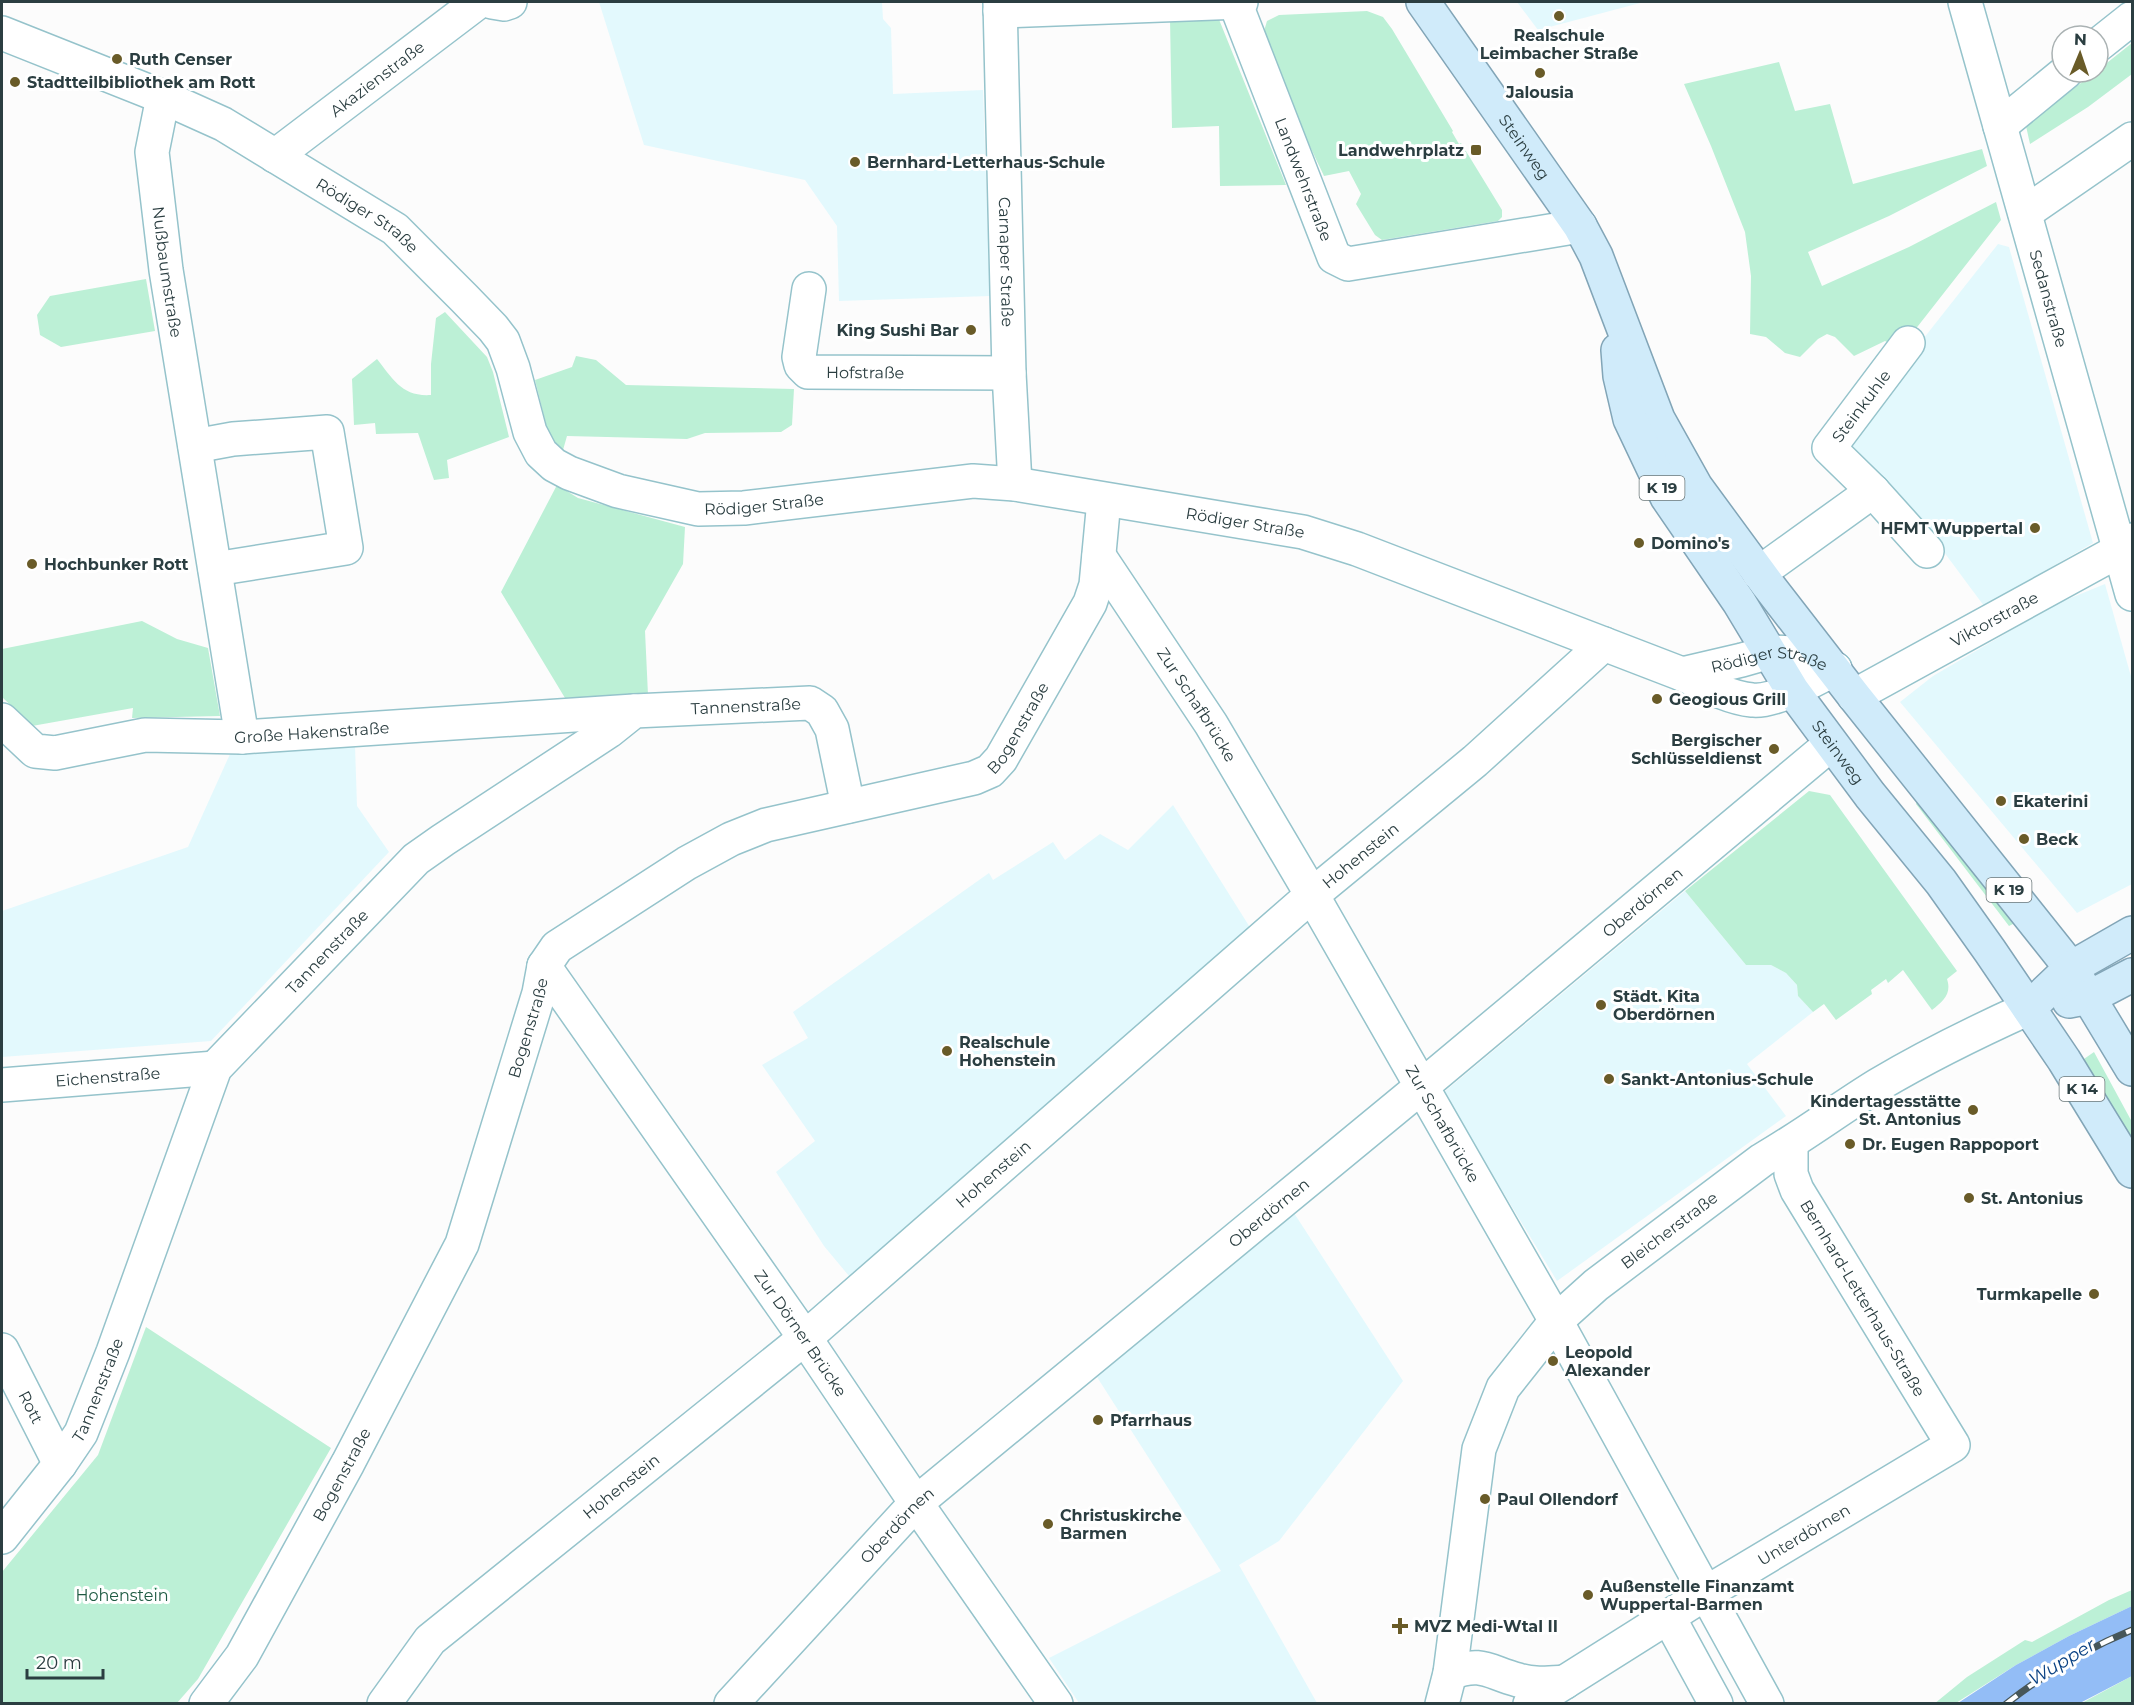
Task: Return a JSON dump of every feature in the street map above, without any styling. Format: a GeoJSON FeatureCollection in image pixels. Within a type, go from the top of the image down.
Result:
{"type":"FeatureCollection","features":[{"type":"Feature","properties":{"kind":"main road","name":"Steinweg"},"geometry":{"type":"LineString","coordinates":[[1423,2],[1580,226],[1596,256],[1658,418],[1696,487],[1854,696],[2071,968],[2133,1069]]}},
{"type":"Feature","properties":{"kind":"main road","name":"Steinweg"},"geometry":{"type":"LineString","coordinates":[[1614,301],[1620,376],[1630,419],[1666,497],[1738,602],[1792,690],[1831,744],[1941,882],[2029,1008],[2133,1171]]}},
{"type":"Feature","properties":{"kind":"main road","name":"Bleicherstraße"},"geometry":{"type":"LineString","coordinates":[[2029,1008],[2071,968],[2133,933]]}},
{"type":"Feature","properties":{"kind":"main road"},"geometry":{"type":"LineString","coordinates":[[2029,1008],[2090,997],[2133,975]]}},
{"type":"Feature","properties":{"kind":"street","name":"Akazienstraße"},"geometry":{"type":"LineString","coordinates":[[275,156],[478,2]]}},
{"type":"Feature","properties":{"kind":"street"},"geometry":{"type":"LineString","coordinates":[[492,2],[504,4],[510,2]]}},
{"type":"Feature","properties":{"kind":"street","name":"Landwehrstraße"},"geometry":{"type":"LineString","coordinates":[[1235,2],[1334,257],[1348,264],[1580,226]]}},
{"type":"Feature","properties":{"kind":"street"},"geometry":{"type":"LineString","coordinates":[[1000,6],[1241,2]]}},
{"type":"Feature","properties":{"kind":"street","name":"Sedanstraße"},"geometry":{"type":"LineString","coordinates":[[1965,2],[2025,213],[2126,545],[2133,594]]}},
{"type":"Feature","properties":{"kind":"street","name":"Carnaper Straße"},"geometry":{"type":"LineString","coordinates":[[1000,6],[1009,374],[1015,484]]}},
{"type":"Feature","properties":{"kind":"street"},"geometry":{"type":"LineString","coordinates":[[2110,36],[2133,18]]}},
{"type":"Feature","properties":{"kind":"street","name":"Rödiger Straße"},"geometry":{"type":"LineString","coordinates":[[2,33],[163,97],[223,124],[395,229],[493,328],[503,341],[513,368],[530,432],[541,453],[554,465],[569,473],[618,491],[698,509],[744,508],[973,482],[1015,484],[1303,532],[1357,549],[1682,674],[1711,688],[1752,700],[1761,700],[1792,690],[1835,669]]}},
{"type":"Feature","properties":{"kind":"street"},"geometry":{"type":"LineString","coordinates":[[2000,126],[2051,84]]}},
{"type":"Feature","properties":{"kind":"street","name":"Nußbaumstraße"},"geometry":{"type":"LineString","coordinates":[[163,97],[152,152],[166,270],[242,737]]}},
{"type":"Feature","properties":{"kind":"street"},"geometry":{"type":"LineString","coordinates":[[2025,213],[2133,140]]}},
{"type":"Feature","properties":{"kind":"street","name":"Hofstraße"},"geometry":{"type":"LineString","coordinates":[[809,289],[799,357],[801,365],[808,372],[1009,374]]}},
{"type":"Feature","properties":{"kind":"street","name":"Steinkuhle"},"geometry":{"type":"LineString","coordinates":[[1908,344],[1829,448],[1873,491],[1927,551]]}},
{"type":"Feature","properties":{"kind":"street"},"geometry":{"type":"LineString","coordinates":[[195,446],[233,439],[327,432],[346,548],[215,569]]}},
{"type":"Feature","properties":{"kind":"street"},"geometry":{"type":"LineString","coordinates":[[1759,573],[1873,491]]}},
{"type":"Feature","properties":{"kind":"street","name":"Bogenstraße"},"geometry":{"type":"LineString","coordinates":[[206,1704],[247,1646],[353,1453],[462,1244],[539,993],[544,966],[558,947],[687,863],[731,839],[766,825],[974,778],[990,771],[1001,759],[1090,603],[1096,585],[1104,500]]}},
{"type":"Feature","properties":{"kind":"street","name":"Viktorstraße"},"geometry":{"type":"LineString","coordinates":[[1854,696],[2126,545]]}},
{"type":"Feature","properties":{"kind":"street","name":"Zur Schafbrücke"},"geometry":{"type":"LineString","coordinates":[[1099,556],[1211,724],[1312,895],[1556,1321],[1767,1704]]}},
{"type":"Feature","properties":{"kind":"street","name":"Hohenstein"},"geometry":{"type":"LineString","coordinates":[[384,1704],[430,1640],[805,1338],[1312,895],[1475,761],[1604,644]]}},
{"type":"Feature","properties":{"kind":"street","name":"Rödiger Straße"},"geometry":{"type":"LineString","coordinates":[[1682,674],[1770,652],[1796,653],[1835,669]]}},
{"type":"Feature","properties":{"kind":"street","name":"Tannenstraße"},"geometry":{"type":"LineString","coordinates":[[2,1537],[60,1464],[81,1433],[113,1352],[215,1068],[416,859],[609,731],[634,711],[810,703],[822,711],[832,729],[848,806]]}},
{"type":"Feature","properties":{"kind":"street","name":"Große Hakenstraße"},"geometry":{"type":"LineString","coordinates":[[2,720],[34,751],[56,753],[145,735],[242,737],[634,711]]}},
{"type":"Feature","properties":{"kind":"street","name":"Oberdörnen"},"geometry":{"type":"LineString","coordinates":[[731,1704],[916,1503],[1421,1087],[1831,744]]}},
{"type":"Feature","properties":{"kind":"street","name":"Zur Dörner Brücke"},"geometry":{"type":"LineString","coordinates":[[544,966],[805,1338],[1056,1704]]}},
{"type":"Feature","properties":{"kind":"street","name":"Bleicherstraße"},"geometry":{"type":"LineString","coordinates":[[1446,1688],[1479,1449],[1503,1388],[1556,1321],[1596,1285],[1762,1160],[1791,1144],[1877,1086],[1969,1036],[2029,1008]]}},
{"type":"Feature","properties":{"kind":"street","name":"Eichenstraße"},"geometry":{"type":"LineString","coordinates":[[2,1084],[215,1068]]}},
{"type":"Feature","properties":{"kind":"street","name":"Bernhard-Letterhaus-Straße"},"geometry":{"type":"LineString","coordinates":[[1791,1144],[1791,1174],[1797,1190],[1953,1445]]}},
{"type":"Feature","properties":{"kind":"street","name":"Rott"},"geometry":{"type":"LineString","coordinates":[[2,1350],[60,1464]]}},
{"type":"Feature","properties":{"kind":"street","name":"Unterdörnen"},"geometry":{"type":"LineString","coordinates":[[1530,1704],[1706,1593],[1953,1445]]}},
{"type":"Feature","properties":{"kind":"street"},"geometry":{"type":"LineString","coordinates":[[1669,1618],[1716,1704]]}},
{"type":"Feature","properties":{"kind":"street","name":"Unterdörnen"},"geometry":{"type":"LineString","coordinates":[[1446,1688],[1465,1668],[1482,1667],[1518,1680],[1534,1683],[1565,1682]]}},
{"type":"Feature","properties":{"kind":"shaded area","name":"Bernhard-Letterhaus-Schule"},"geometry":{"type":"Polygon","coordinates":[[[599,2],[882,2],[883,19],[891,28],[893,94],[983,90],[990,296],[839,301],[837,226],[805,180],[644,145],[599,2]]]}},
{"type":"Feature","properties":{"kind":"shaded area","name":"Realschule Leimbacher Straße"},"geometry":{"type":"Polygon","coordinates":[[[1517,2],[1644,2],[1538,30],[1517,2]]]}},
{"type":"Feature","properties":{"kind":"shaded area"},"geometry":{"type":"Polygon","coordinates":[[[1998,244],[2009,247],[2093,543],[1984,606],[1918,517],[1838,447],[1998,244]]]}},
{"type":"Feature","properties":{"kind":"shaded area"},"geometry":{"type":"Polygon","coordinates":[[[2105,584],[2132,680],[2132,884],[2077,913],[1900,702],[1933,676],[2056,604],[2105,584]]]}},
{"type":"Feature","properties":{"kind":"shaded area"},"geometry":{"type":"Polygon","coordinates":[[[355,746],[357,806],[389,852],[211,1041],[2,1057],[2,911],[188,847],[230,754],[355,746]]]}},
{"type":"Feature","properties":{"kind":"shaded area","name":"Realschule Hohenstein"},"geometry":{"type":"Polygon","coordinates":[[[1173,805],[1251,929],[849,1276],[824,1246],[776,1172],[815,1141],[762,1065],[808,1038],[793,1012],[989,873],[993,880],[1053,842],[1065,860],[1100,834],[1128,850],[1173,805]]]}},
{"type":"Feature","properties":{"kind":"shaded area","name":"Sankt-Antonius-Schule"},"geometry":{"type":"Polygon","coordinates":[[[1685,891],[1746,965],[1771,965],[1786,973],[1797,985],[1798,996],[1813,1012],[1747,1064],[1786,1116],[1557,1281],[1443,1093],[1685,891]]]}},
{"type":"Feature","properties":{"kind":"shaded area"},"geometry":{"type":"Polygon","coordinates":[[[1294,1213],[1403,1381],[1279,1541],[1239,1565],[1317,1703],[1079,1703],[1049,1658],[1221,1571],[1097,1377],[1294,1213]]]}},
{"type":"Feature","properties":{"kind":"green space"},"geometry":{"type":"Polygon","coordinates":[[[1367,11],[1383,17],[1392,29],[1459,144],[1461,143],[1502,210],[1502,217],[1498,221],[1382,240],[1375,235],[1356,204],[1361,194],[1349,171],[1324,176],[1296,117],[1264,31],[1267,21],[1279,15],[1367,11]]]}},
{"type":"Feature","properties":{"kind":"green space"},"geometry":{"type":"Polygon","coordinates":[[[1218,17],[1286,185],[1220,186],[1219,126],[1172,128],[1170,19],[1218,17]]]}},
{"type":"Feature","properties":{"kind":"green space"},"geometry":{"type":"Polygon","coordinates":[[[2132,43],[2132,74],[2088,107],[2030,144],[2026,126],[2080,84],[2110,84],[2110,60],[2132,43]]]}},
{"type":"Feature","properties":{"kind":"green space"},"geometry":{"type":"Polygon","coordinates":[[[1779,62],[1795,111],[1830,104],[1853,184],[1982,149],[1987,166],[1889,216],[1808,252],[1822,286],[1909,247],[1996,202],[2001,220],[1900,349],[1885,341],[1854,356],[1835,337],[1827,334],[1818,339],[1800,357],[1785,353],[1766,337],[1750,334],[1751,276],[1745,232],[1684,84],[1779,62]]]}},
{"type":"Feature","properties":{"kind":"green space"},"geometry":{"type":"Polygon","coordinates":[[[146,279],[155,331],[61,347],[40,335],[37,315],[50,296],[146,279]]]}},
{"type":"Feature","properties":{"kind":"green space"},"geometry":{"type":"Polygon","coordinates":[[[445,312],[487,357],[493,372],[509,437],[447,460],[449,478],[434,480],[418,433],[376,434],[375,423],[354,425],[352,379],[377,359],[393,380],[405,390],[421,395],[431,395],[431,364],[436,318],[445,312]]]}},
{"type":"Feature","properties":{"kind":"green space"},"geometry":{"type":"Polygon","coordinates":[[[576,356],[596,360],[626,385],[794,389],[792,425],[781,432],[705,433],[687,439],[567,436],[563,450],[549,436],[535,380],[572,367],[576,356]]]}},
{"type":"Feature","properties":{"kind":"green space"},"geometry":{"type":"Polygon","coordinates":[[[557,485],[578,498],[685,527],[683,564],[645,631],[648,695],[565,698],[501,592],[557,485]]]}},
{"type":"Feature","properties":{"kind":"green space"},"geometry":{"type":"Polygon","coordinates":[[[142,621],[177,639],[208,648],[220,716],[132,718],[133,708],[32,726],[2,697],[2,649],[142,621]]]}},
{"type":"Feature","properties":{"kind":"green space"},"geometry":{"type":"Polygon","coordinates":[[[1809,791],[1830,795],[1957,971],[1947,979],[1946,997],[1932,1010],[1903,970],[1888,983],[1886,979],[1871,990],[1872,994],[1836,1020],[1824,1004],[1813,1012],[1798,996],[1797,985],[1786,973],[1771,965],[1746,965],[1685,891],[1809,791]]]}},
{"type":"Feature","properties":{"kind":"green space"},"geometry":{"type":"Polygon","coordinates":[[[1917,801],[2017,922],[2009,926],[1916,804],[1917,801]]]}},
{"type":"Feature","properties":{"kind":"green space"},"geometry":{"type":"Polygon","coordinates":[[[2094,1052],[2132,1122],[2132,1146],[2081,1061],[2094,1052]]]}},
{"type":"Feature","properties":{"kind":"green space","name":"Hohenstein"},"geometry":{"type":"Polygon","coordinates":[[[146,1327],[331,1448],[198,1679],[177,1703],[2,1703],[2,1572],[98,1455],[146,1327]]]}},
{"type":"Feature","properties":{"kind":"green space"},"geometry":{"type":"Polygon","coordinates":[[[2132,1590],[2132,1606],[2069,1636],[2016,1665],[1956,1703],[1934,1704],[1967,1677],[2025,1640],[2032,1642],[2132,1590]]]}},
{"type":"Feature","properties":{"kind":"green space"},"geometry":{"type":"Polygon","coordinates":[[[2132,1676],[2132,1703],[2080,1704],[2132,1676]]]}},
{"type":"Feature","properties":{"kind":"water","name":"Wupper"},"geometry":{"type":"Polygon","coordinates":[[[2132,1606],[2132,1676],[2080,1703],[1958,1703],[2016,1665],[2069,1636],[2132,1606]]]}},
{"type":"Feature","properties":{"kind":"railway"},"geometry":{"type":"LineString","coordinates":[[2006,1704],[2067,1662],[2132,1630]]}},
{"type":"Feature","properties":{"kind":"place","name":"Realschule Leimbacher Straße"},"geometry":{"type":"Point","coordinates":[1559,16]}},
{"type":"Feature","properties":{"kind":"place","name":"Ruth Censer"},"geometry":{"type":"Point","coordinates":[117,59]}},
{"type":"Feature","properties":{"kind":"place","name":"Jalousia"},"geometry":{"type":"Point","coordinates":[1540,73]}},
{"type":"Feature","properties":{"kind":"place","name":"Stadtteilbibliothek am Rott"},"geometry":{"type":"Point","coordinates":[15,82]}},
{"type":"Feature","properties":{"kind":"place","name":"Landwehrplatz"},"geometry":{"type":"Point","coordinates":[1476,150]}},
{"type":"Feature","properties":{"kind":"place","name":"Bernhard-Letterhaus-Schule"},"geometry":{"type":"Point","coordinates":[855,162]}},
{"type":"Feature","properties":{"kind":"place","name":"King Sushi Bar"},"geometry":{"type":"Point","coordinates":[971,330]}},
{"type":"Feature","properties":{"kind":"place","name":"HFMT Wuppertal"},"geometry":{"type":"Point","coordinates":[2035,528]}},
{"type":"Feature","properties":{"kind":"place","name":"Domino's"},"geometry":{"type":"Point","coordinates":[1639,543]}},
{"type":"Feature","properties":{"kind":"place","name":"Hochbunker Rott"},"geometry":{"type":"Point","coordinates":[32,564]}},
{"type":"Feature","properties":{"kind":"place","name":"Geogious Grill"},"geometry":{"type":"Point","coordinates":[1657,699]}},
{"type":"Feature","properties":{"kind":"place","name":"Bergischer Schlüsseldienst"},"geometry":{"type":"Point","coordinates":[1774,749]}},
{"type":"Feature","properties":{"kind":"place","name":"Ekaterini"},"geometry":{"type":"Point","coordinates":[2001,801]}},
{"type":"Feature","properties":{"kind":"place","name":"Beck"},"geometry":{"type":"Point","coordinates":[2024,839]}},
{"type":"Feature","properties":{"kind":"place","name":"Städt. Kita Oberdörnen"},"geometry":{"type":"Point","coordinates":[1601,1005]}},
{"type":"Feature","properties":{"kind":"place","name":"Realschule Hohenstein"},"geometry":{"type":"Point","coordinates":[947,1051]}},
{"type":"Feature","properties":{"kind":"place","name":"Sankt-Antonius-Schule"},"geometry":{"type":"Point","coordinates":[1609,1079]}},
{"type":"Feature","properties":{"kind":"place","name":"Kindertagesstätte St. Antonius"},"geometry":{"type":"Point","coordinates":[1973,1110]}},
{"type":"Feature","properties":{"kind":"place","name":"Dr. Eugen Rappoport"},"geometry":{"type":"Point","coordinates":[1850,1144]}},
{"type":"Feature","properties":{"kind":"place","name":"St. Antonius"},"geometry":{"type":"Point","coordinates":[1969,1198]}},
{"type":"Feature","properties":{"kind":"place","name":"Turmkapelle"},"geometry":{"type":"Point","coordinates":[2094,1294]}},
{"type":"Feature","properties":{"kind":"place","name":"Leopold Alexander"},"geometry":{"type":"Point","coordinates":[1553,1361]}},
{"type":"Feature","properties":{"kind":"place","name":"Pfarrhaus"},"geometry":{"type":"Point","coordinates":[1098,1420]}},
{"type":"Feature","properties":{"kind":"place","name":"Paul Ollendorf"},"geometry":{"type":"Point","coordinates":[1485,1499]}},
{"type":"Feature","properties":{"kind":"place","name":"Christuskirche Barmen"},"geometry":{"type":"Point","coordinates":[1048,1524]}},
{"type":"Feature","properties":{"kind":"place","name":"Außenstelle Finanzamt Wuppertal-Barmen"},"geometry":{"type":"Point","coordinates":[1588,1595]}},
{"type":"Feature","properties":{"kind":"place","name":"MVZ Medi-Wtal II"},"geometry":{"type":"Point","coordinates":[1400,1626]}}]}
